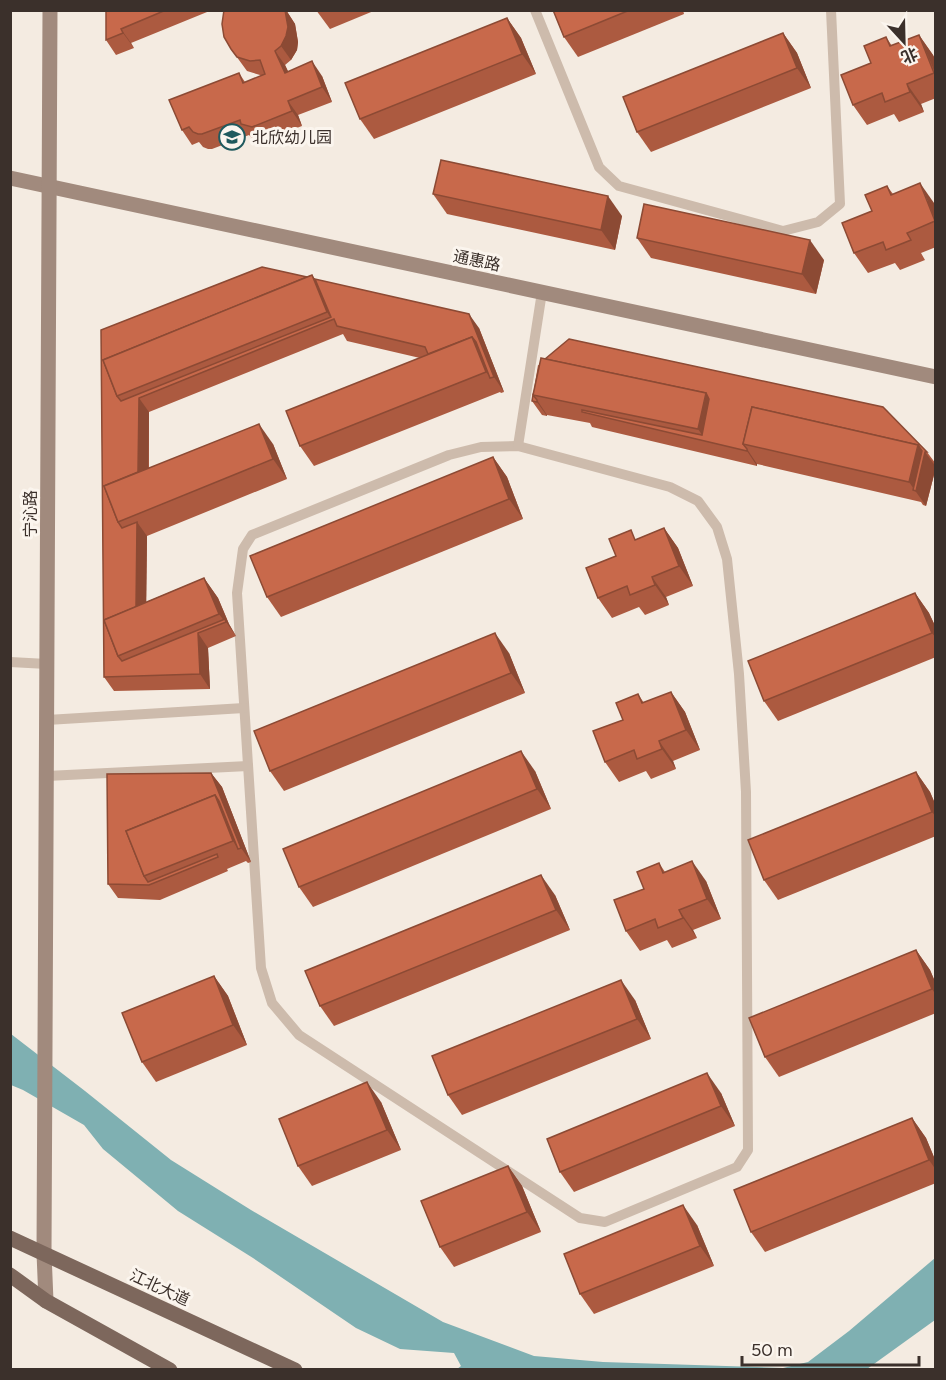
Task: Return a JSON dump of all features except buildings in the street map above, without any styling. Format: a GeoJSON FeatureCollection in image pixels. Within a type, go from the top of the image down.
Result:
{"type":"FeatureCollection","features":[{"type":"Feature","properties":{"kind":"main road","name":"江北大道"},"geometry":{"type":"LineString","coordinates":[[10,1238],[295,1370]]}},
{"type":"Feature","properties":{"kind":"main road"},"geometry":{"type":"LineString","coordinates":[[10,1275],[46,1301],[170,1370]]}},
{"type":"Feature","properties":{"kind":"street","name":"宁沁路"},"geometry":{"type":"LineString","coordinates":[[46,1301],[44,1147],[50,10]]}},
{"type":"Feature","properties":{"kind":"street","name":"通惠路"},"geometry":{"type":"LineString","coordinates":[[10,178],[936,377]]}},
{"type":"Feature","properties":{"kind":"lane"},"geometry":{"type":"LineString","coordinates":[[535,10],[599,167],[619,186],[783,231],[818,222],[840,204],[831,10]]}},
{"type":"Feature","properties":{"kind":"lane"},"geometry":{"type":"LineString","coordinates":[[518,446],[542,292]]}},
{"type":"Feature","properties":{"kind":"lane"},"geometry":{"type":"LineString","coordinates":[[518,446],[670,487],[698,501],[717,526],[727,559],[739,674],[746,792],[748,1150],[737,1167],[605,1222],[580,1218],[299,1035],[272,1003],[261,968],[237,592],[243,549],[252,535],[450,455],[482,447],[518,446]]}},
{"type":"Feature","properties":{"kind":"lane"},"geometry":{"type":"LineString","coordinates":[[10,662],[47,664]]}},
{"type":"Feature","properties":{"kind":"lane"},"geometry":{"type":"LineString","coordinates":[[47,720],[244,708]]}},
{"type":"Feature","properties":{"kind":"lane"},"geometry":{"type":"LineString","coordinates":[[46,776],[248,766]]}},
{"type":"Feature","properties":{"kind":"water"},"geometry":{"type":"Polygon","coordinates":[[[11,1034],[171,1160],[251,1210],[443,1322],[534,1356],[603,1362],[783,1368],[808,1362],[849,1331],[935,1258],[935,1320],[867,1369],[457,1369],[461,1366],[454,1353],[400,1349],[356,1328],[253,1258],[178,1211],[103,1149],[84,1125],[11,1085],[11,1034]]]}},
{"type":"Feature","properties":{"kind":"place","name":"北欣幼儿园"},"geometry":{"type":"Point","coordinates":[232,137]}}]}
